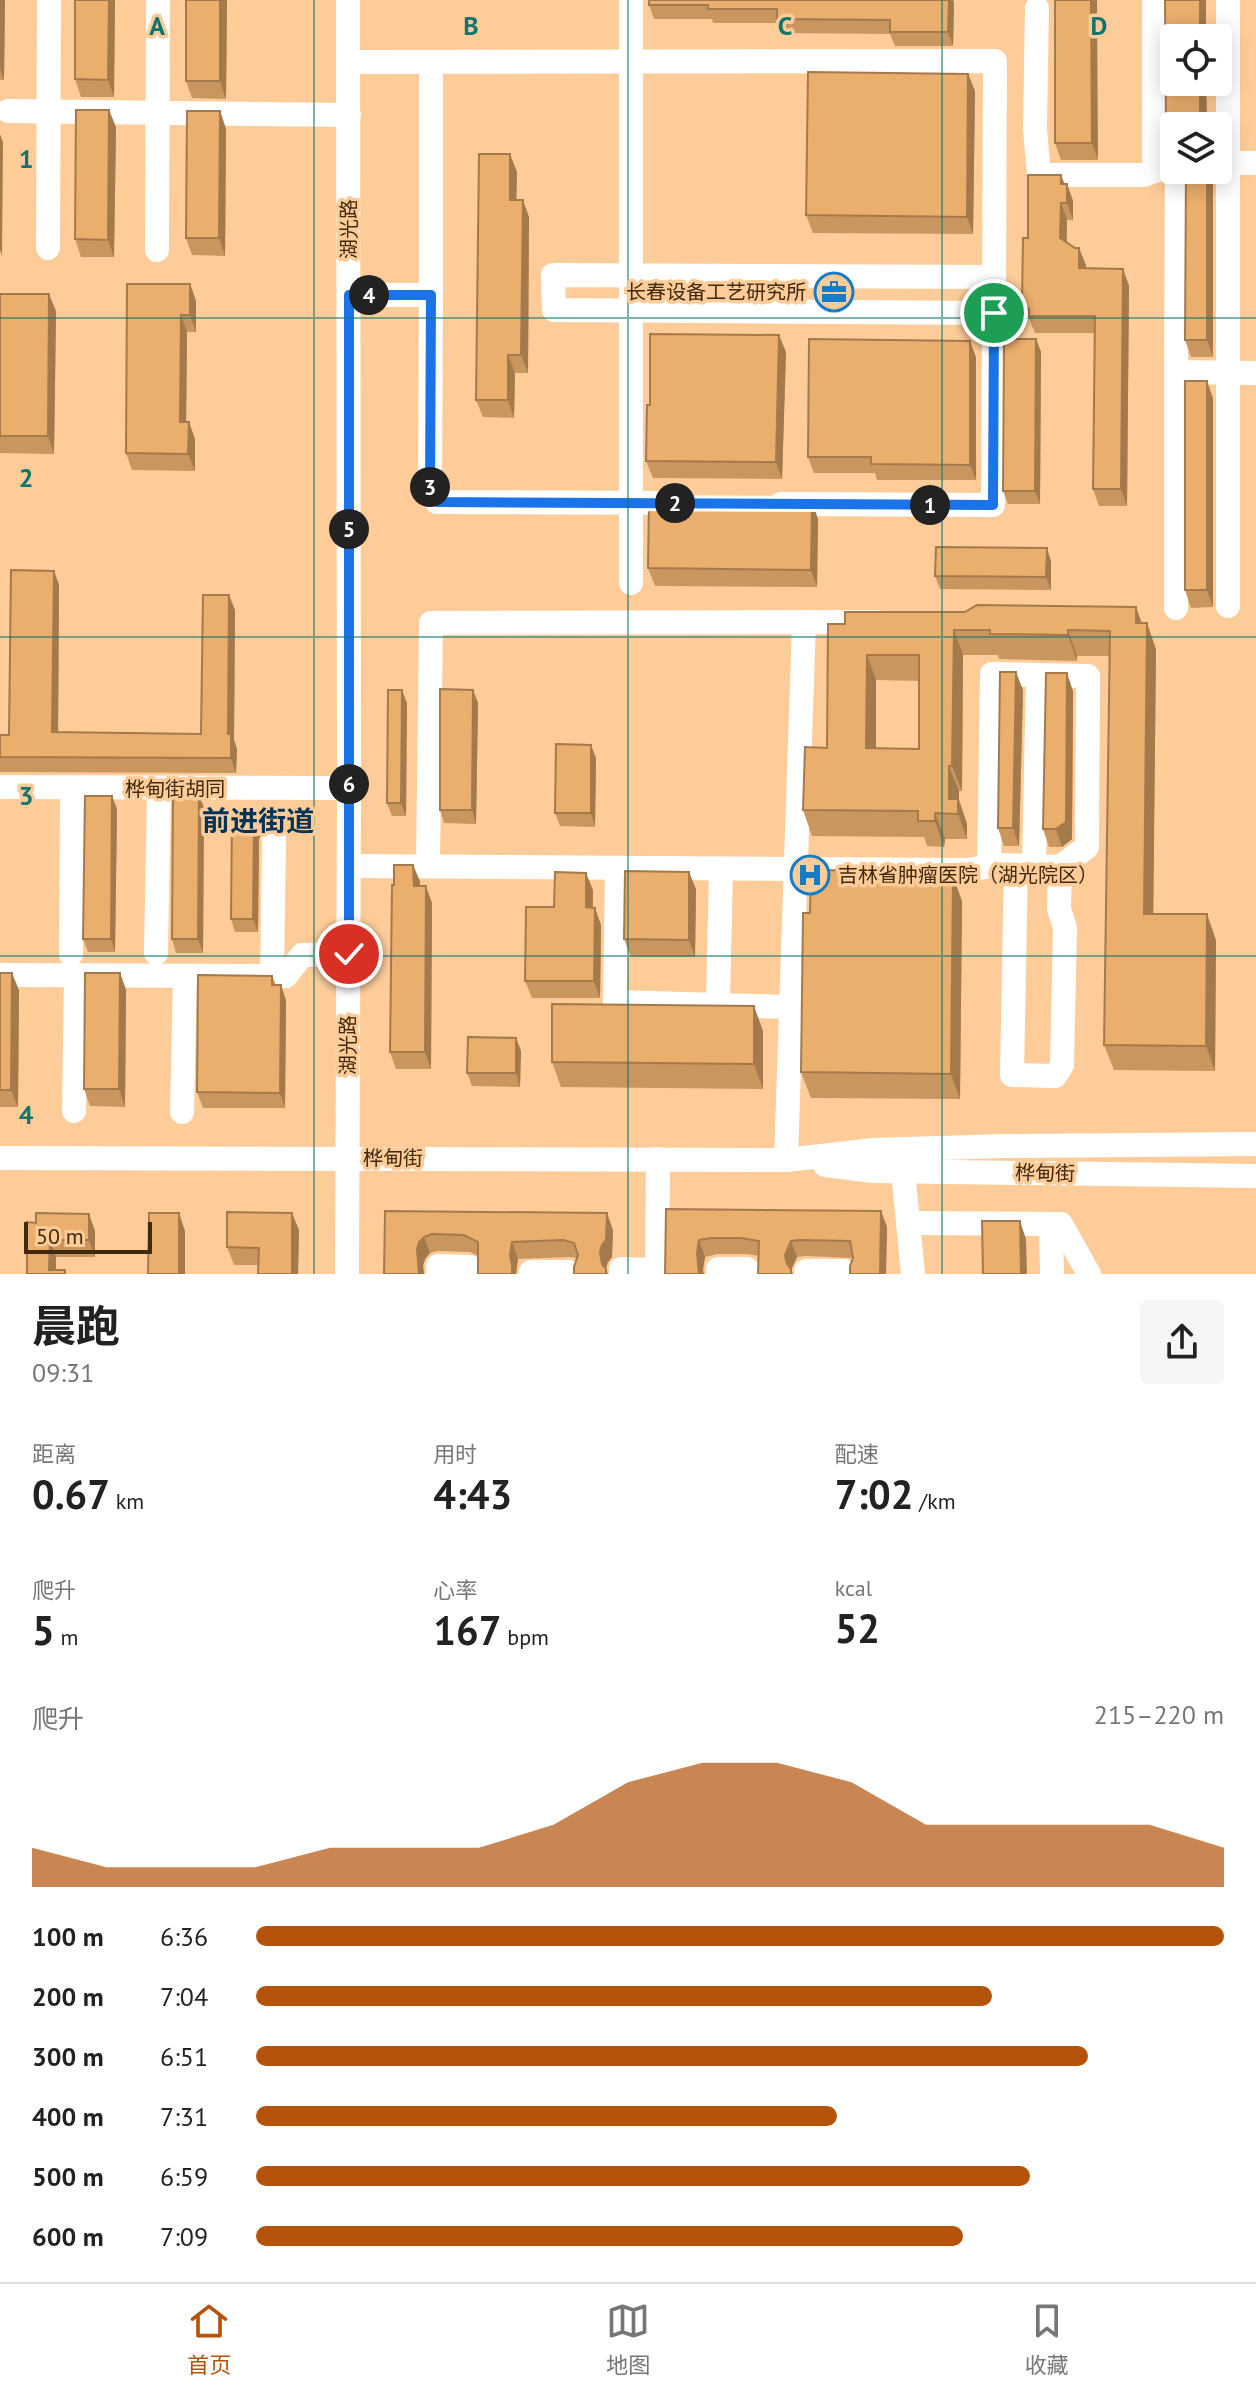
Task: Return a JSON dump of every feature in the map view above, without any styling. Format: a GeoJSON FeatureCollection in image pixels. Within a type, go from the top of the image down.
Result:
{"type":"FeatureCollection","features":[{"type":"Feature","properties":{"kind":"street"},"geometry":{"type":"LineString","coordinates":[[48,248],[49,0]]}},
{"type":"Feature","properties":{"kind":"street"},"geometry":{"type":"LineString","coordinates":[[157,250],[158,0]]}},
{"type":"Feature","properties":{"kind":"street","name":"湖光路"},"geometry":{"type":"LineString","coordinates":[[347,1274],[348,0]]}},
{"type":"Feature","properties":{"kind":"street"},"geometry":{"type":"LineString","coordinates":[[631,0],[631,583]]}},
{"type":"Feature","properties":{"kind":"street"},"geometry":{"type":"LineString","coordinates":[[1154,0],[1163,112]]}},
{"type":"Feature","properties":{"kind":"street"},"geometry":{"type":"LineString","coordinates":[[1225,112],[1228,0]]}},
{"type":"Feature","properties":{"kind":"street"},"geometry":{"type":"LineString","coordinates":[[1037,8],[1035,129],[1039,175],[1144,175],[1160,170]]}},
{"type":"Feature","properties":{"kind":"street"},"geometry":{"type":"LineString","coordinates":[[348,62],[995,61],[993,505],[757,503]]}},
{"type":"Feature","properties":{"kind":"street"},"geometry":{"type":"LineString","coordinates":[[431,62],[430,488],[437,502],[710,503]]}},
{"type":"Feature","properties":{"kind":"street"},"geometry":{"type":"LineString","coordinates":[[3,111],[349,115]]}},
{"type":"Feature","properties":{"kind":"street"},"geometry":{"type":"LineString","coordinates":[[1232,163],[1256,163]]}},
{"type":"Feature","properties":{"kind":"street"},"geometry":{"type":"LineString","coordinates":[[1169,184],[1176,372],[1176,608]]}},
{"type":"Feature","properties":{"kind":"street"},"geometry":{"type":"LineString","coordinates":[[1224,184],[1228,372],[1228,606]]}},
{"type":"Feature","properties":{"kind":"street"},"geometry":{"type":"LineString","coordinates":[[994,277],[553,275],[554,310],[994,313]]}},
{"type":"Feature","properties":{"kind":"street"},"geometry":{"type":"LineString","coordinates":[[766,276],[766,311]]}},
{"type":"Feature","properties":{"kind":"street"},"geometry":{"type":"LineString","coordinates":[[883,277],[883,312]]}},
{"type":"Feature","properties":{"kind":"street"},"geometry":{"type":"LineString","coordinates":[[349,295],[431,295]]}},
{"type":"Feature","properties":{"kind":"street"},"geometry":{"type":"LineString","coordinates":[[1176,372],[1256,373]]}},
{"type":"Feature","properties":{"kind":"street"},"geometry":{"type":"LineString","coordinates":[[786,1160],[804,622]]}},
{"type":"Feature","properties":{"kind":"street"},"geometry":{"type":"LineString","coordinates":[[428,866],[431,623],[897,622]]}},
{"type":"Feature","properties":{"kind":"street"},"geometry":{"type":"LineString","coordinates":[[349,866],[967,870],[1060,867],[1087,847],[1088,676],[992,674],[989,867]]}},
{"type":"Feature","properties":{"kind":"street"},"geometry":{"type":"LineString","coordinates":[[1038,675],[1012,1075],[1055,1076],[1062,1065],[1065,928],[1059,909],[1060,867]]}},
{"type":"Feature","properties":{"kind":"street","name":"桦甸街胡同"},"geometry":{"type":"LineString","coordinates":[[0,787],[349,788]]}},
{"type":"Feature","properties":{"kind":"street"},"geometry":{"type":"LineString","coordinates":[[72,788],[74,1111]]}},
{"type":"Feature","properties":{"kind":"street"},"geometry":{"type":"LineString","coordinates":[[156,953],[159,789]]}},
{"type":"Feature","properties":{"kind":"street"},"geometry":{"type":"LineString","coordinates":[[272,976],[274,839]]}},
{"type":"Feature","properties":{"kind":"street"},"geometry":{"type":"LineString","coordinates":[[617,868],[615,1002],[790,1007]]}},
{"type":"Feature","properties":{"kind":"street"},"geometry":{"type":"LineString","coordinates":[[718,1004],[721,869]]}},
{"type":"Feature","properties":{"kind":"street"},"geometry":{"type":"LineString","coordinates":[[0,975],[73,965],[185,976],[286,976],[302,955],[349,954]]}},
{"type":"Feature","properties":{"kind":"street"},"geometry":{"type":"LineString","coordinates":[[182,1112],[185,976]]}},
{"type":"Feature","properties":{"kind":"street","name":"桦甸街"},"geometry":{"type":"LineString","coordinates":[[786,1160],[874,1150],[1256,1144]]}},
{"type":"Feature","properties":{"kind":"street","name":"桦甸街"},"geometry":{"type":"LineString","coordinates":[[0,1158],[786,1160],[874,1171],[1256,1176]]}},
{"type":"Feature","properties":{"kind":"street"},"geometry":{"type":"LineString","coordinates":[[621,1274],[621,1269],[657,1272],[658,1159]]}},
{"type":"Feature","properties":{"kind":"street"},"geometry":{"type":"LineString","coordinates":[[903,1171],[913,1274]]}},
{"type":"Feature","properties":{"kind":"street"},"geometry":{"type":"LineString","coordinates":[[908,1223],[1061,1224],[1089,1274]]}},
{"type":"Feature","properties":{"kind":"street"},"geometry":{"type":"LineString","coordinates":[[1051,1224],[1052,1274]]}},
{"type":"Feature","properties":{"kind":"street"},"geometry":{"type":"LineString","coordinates":[[438,1274],[438,1266],[470,1267],[470,1274]]}},
{"type":"Feature","properties":{"kind":"street"},"geometry":{"type":"LineString","coordinates":[[718,1274],[718,1269],[747,1269],[747,1274]]}},
{"type":"Feature","properties":{"kind":"street"},"geometry":{"type":"LineString","coordinates":[[806,1274],[806,1271],[844,1271],[844,1274]]}},
{"type":"Feature","properties":{"kind":"street"},"geometry":{"type":"LineString","coordinates":[[531,1274],[569,1274]]}},
{"type":"Feature","properties":{"kind":"building"},"geometry":{"type":"Polygon","coordinates":[[[75,0],[109,0],[108,80],[75,79],[75,0]]]}},
{"type":"Feature","properties":{"kind":"building"},"geometry":{"type":"Polygon","coordinates":[[[186,0],[220,0],[220,81],[186,81],[186,0]]]}},
{"type":"Feature","properties":{"kind":"building"},"geometry":{"type":"Polygon","coordinates":[[[649,0],[949,0],[948,32],[890,32],[890,20],[777,19],[777,9],[649,5],[649,0]]]}},
{"type":"Feature","properties":{"kind":"building"},"geometry":{"type":"Polygon","coordinates":[[[1055,0],[1091,0],[1092,143],[1055,143],[1055,0]]]}},
{"type":"Feature","properties":{"kind":"building"},"geometry":{"type":"Polygon","coordinates":[[[1165,0],[1200,0],[1200,24],[1165,24],[1165,0]]]}},
{"type":"Feature","properties":{"kind":"building"},"geometry":{"type":"Polygon","coordinates":[[[808,72],[968,74],[967,217],[806,215],[808,72]]]}},
{"type":"Feature","properties":{"kind":"building"},"geometry":{"type":"Polygon","coordinates":[[[1166,96],[1200,96],[1200,112],[1166,112],[1166,96]]]}},
{"type":"Feature","properties":{"kind":"building"},"geometry":{"type":"Polygon","coordinates":[[[76,110],[109,110],[108,240],[75,239],[76,110]]]}},
{"type":"Feature","properties":{"kind":"building"},"geometry":{"type":"Polygon","coordinates":[[[187,111],[220,111],[219,238],[186,238],[187,111]]]}},
{"type":"Feature","properties":{"kind":"building"},"geometry":{"type":"Polygon","coordinates":[[[479,154],[510,154],[510,200],[523,200],[521,355],[508,355],[508,400],[476,400],[479,154]]]}},
{"type":"Feature","properties":{"kind":"building"},"geometry":{"type":"Polygon","coordinates":[[[1028,175],[1061,175],[1061,184],[1067,184],[1067,203],[1061,203],[1060,238],[1079,248],[1079,268],[1123,269],[1121,489],[1093,489],[1095,316],[1029,316],[1029,309],[1022,302],[1023,238],[1028,238],[1028,175]]]}},
{"type":"Feature","properties":{"kind":"building"},"geometry":{"type":"Polygon","coordinates":[[[1186,184],[1207,184],[1207,340],[1185,340],[1186,184]]]}},
{"type":"Feature","properties":{"kind":"building"},"geometry":{"type":"Polygon","coordinates":[[[127,284],[190,284],[190,315],[181,315],[180,422],[189,422],[188,454],[126,453],[127,284]]]}},
{"type":"Feature","properties":{"kind":"building"},"geometry":{"type":"Polygon","coordinates":[[[0,294],[49,294],[48,436],[0,436],[0,294]]]}},
{"type":"Feature","properties":{"kind":"building"},"geometry":{"type":"Polygon","coordinates":[[[650,334],[779,335],[776,462],[646,461],[650,334]]]}},
{"type":"Feature","properties":{"kind":"building"},"geometry":{"type":"Polygon","coordinates":[[[809,339],[970,341],[970,465],[871,464],[871,457],[808,457],[809,339]]]}},
{"type":"Feature","properties":{"kind":"building"},"geometry":{"type":"Polygon","coordinates":[[[1004,339],[1036,339],[1035,491],[1003,491],[1004,339]]]}},
{"type":"Feature","properties":{"kind":"building"},"geometry":{"type":"Polygon","coordinates":[[[1185,381],[1207,381],[1207,590],[1185,590],[1185,381]]]}},
{"type":"Feature","properties":{"kind":"building"},"geometry":{"type":"Polygon","coordinates":[[[649,501],[812,502],[811,570],[648,568],[649,501]]]}},
{"type":"Feature","properties":{"kind":"building"},"geometry":{"type":"Polygon","coordinates":[[[936,547],[1047,548],[1046,577],[935,576],[936,547]]]}},
{"type":"Feature","properties":{"kind":"building"},"geometry":{"type":"Polygon","coordinates":[[[11,570],[54,571],[52,732],[201,734],[203,595],[229,595],[228,734],[231,734],[231,758],[0,757],[0,735],[9,735],[11,570]]]}},
{"type":"Feature","properties":{"kind":"building"},"geometry":{"type":"Polygon","coordinates":[[[977,605],[1136,607],[1136,623],[1147,623],[1144,914],[1207,914],[1206,1046],[1104,1045],[1110,631],[1068,630],[1068,635],[990,634],[990,630],[954,630],[949,799],[958,799],[958,814],[935,813],[935,821],[918,821],[918,811],[803,810],[805,747],[827,748],[828,624],[845,624],[845,612],[965,612],[977,605]],[[867,655],[866,748],[919,749],[919,655],[867,655]]]}},
{"type":"Feature","properties":{"kind":"building"},"geometry":{"type":"Polygon","coordinates":[[[1000,672],[1016,672],[1013,828],[998,828],[1000,672]]]}},
{"type":"Feature","properties":{"kind":"building"},"geometry":{"type":"Polygon","coordinates":[[[1046,673],[1067,673],[1066,822],[1056,829],[1043,829],[1046,673]]]}},
{"type":"Feature","properties":{"kind":"building"},"geometry":{"type":"Polygon","coordinates":[[[440,689],[473,690],[472,810],[440,810],[440,689]]]}},
{"type":"Feature","properties":{"kind":"building"},"geometry":{"type":"Polygon","coordinates":[[[388,690],[402,690],[401,803],[387,803],[388,690]]]}},
{"type":"Feature","properties":{"kind":"building"},"geometry":{"type":"Polygon","coordinates":[[[556,744],[591,745],[591,813],[555,813],[556,744]]]}},
{"type":"Feature","properties":{"kind":"building"},"geometry":{"type":"Polygon","coordinates":[[[173,795],[199,795],[198,939],[172,939],[173,795]]]}},
{"type":"Feature","properties":{"kind":"building"},"geometry":{"type":"Polygon","coordinates":[[[85,796],[112,796],[111,939],[83,939],[85,796]]]}},
{"type":"Feature","properties":{"kind":"building"},"geometry":{"type":"Polygon","coordinates":[[[232,813],[260,813],[254,826],[253,919],[231,919],[232,813]]]}},
{"type":"Feature","properties":{"kind":"building"},"geometry":{"type":"Polygon","coordinates":[[[394,865],[413,865],[414,886],[426,886],[425,1052],[390,1052],[394,865]]]}},
{"type":"Feature","properties":{"kind":"building"},"geometry":{"type":"Polygon","coordinates":[[[811,870],[906,871],[906,875],[953,876],[951,1074],[801,1072],[803,913],[810,913],[811,870]]]}},
{"type":"Feature","properties":{"kind":"building"},"geometry":{"type":"Polygon","coordinates":[[[625,871],[689,872],[689,940],[624,939],[625,871]]]}},
{"type":"Feature","properties":{"kind":"building"},"geometry":{"type":"Polygon","coordinates":[[[555,872],[586,873],[586,907],[595,908],[594,981],[525,981],[526,907],[554,907],[555,872]]]}},
{"type":"Feature","properties":{"kind":"building"},"geometry":{"type":"Polygon","coordinates":[[[0,973],[12,973],[11,1090],[0,1090],[0,973]]]}},
{"type":"Feature","properties":{"kind":"building"},"geometry":{"type":"Polygon","coordinates":[[[85,973],[120,973],[119,1089],[84,1089],[85,973]]]}},
{"type":"Feature","properties":{"kind":"building"},"geometry":{"type":"Polygon","coordinates":[[[198,975],[272,976],[272,985],[281,985],[280,1093],[197,1092],[198,975]]]}},
{"type":"Feature","properties":{"kind":"building"},"geometry":{"type":"Polygon","coordinates":[[[552,1004],[754,1006],[754,1064],[552,1062],[552,1004]]]}},
{"type":"Feature","properties":{"kind":"building"},"geometry":{"type":"Polygon","coordinates":[[[468,1037],[516,1038],[516,1073],[467,1073],[468,1037]]]}},
{"type":"Feature","properties":{"kind":"building"},"geometry":{"type":"Polygon","coordinates":[[[666,1209],[881,1211],[880,1274],[850,1274],[853,1258],[850,1241],[791,1241],[785,1255],[791,1274],[758,1274],[759,1241],[711,1238],[699,1240],[699,1274],[665,1274],[666,1209]]]}},
{"type":"Feature","properties":{"kind":"building"},"geometry":{"type":"Polygon","coordinates":[[[385,1211],[607,1213],[606,1240],[600,1252],[606,1274],[574,1274],[578,1255],[574,1243],[563,1240],[512,1242],[512,1274],[478,1274],[478,1242],[464,1235],[432,1234],[419,1242],[419,1274],[384,1274],[385,1211]]]}},
{"type":"Feature","properties":{"kind":"building"},"geometry":{"type":"Polygon","coordinates":[[[227,1212],[292,1213],[292,1274],[258,1274],[259,1248],[227,1247],[227,1212]]]}},
{"type":"Feature","properties":{"kind":"building"},"geometry":{"type":"Polygon","coordinates":[[[36,1213],[89,1214],[89,1240],[50,1240],[49,1270],[65,1270],[65,1274],[27,1274],[27,1222],[36,1223],[36,1213]]]}},
{"type":"Feature","properties":{"kind":"building"},"geometry":{"type":"Polygon","coordinates":[[[149,1213],[179,1213],[179,1274],[148,1274],[149,1213]]]}},
{"type":"Feature","properties":{"kind":"building"},"geometry":{"type":"Polygon","coordinates":[[[982,1221],[1020,1221],[1021,1274],[983,1274],[982,1221]]]}},
{"type":"Feature","properties":{"kind":"place","name":"长春设备工艺研究所"},"geometry":{"type":"Point","coordinates":[834,292]}},
{"type":"Feature","properties":{"kind":"place","name":"吉林省肿瘤医院（湖光院区）"},"geometry":{"type":"Point","coordinates":[810,875]}},
{"type":"Feature","properties":{"kind":"district","name":"前进街道"},"geometry":{"type":"Point","coordinates":[258,820]}},
{"type":"Feature","properties":{"kind":"route"},"geometry":{"type":"LineString","coordinates":[[349,954],[349,295],[431,295],[430,488],[437,502],[993,505],[994,313]]}}]}
